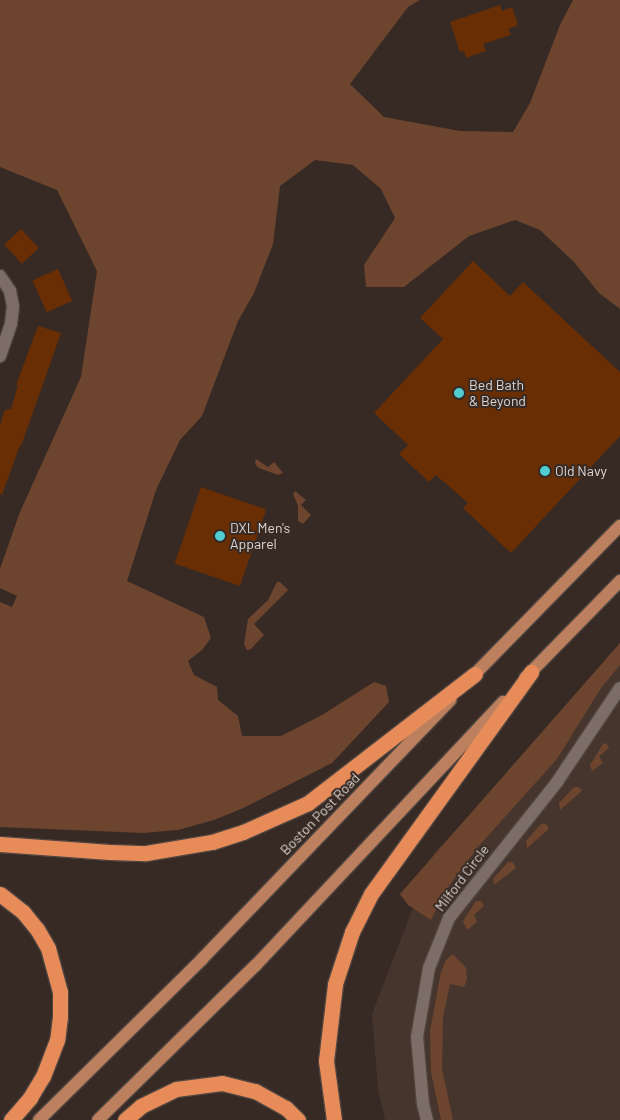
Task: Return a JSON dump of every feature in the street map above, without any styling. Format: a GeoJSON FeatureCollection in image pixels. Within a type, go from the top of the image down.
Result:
{"type":"FeatureCollection","features":[{"type":"Feature","properties":{"kind":"highway"},"geometry":{"type":"LineString","coordinates":[[334,1120],[326,1061],[330,1019],[335,984],[352,932],[371,894],[531,672]]}},
{"type":"Feature","properties":{"kind":"highway"},"geometry":{"type":"LineString","coordinates":[[0,844],[110,852],[146,852],[212,842],[243,832],[308,803],[475,674]]}},
{"type":"Feature","properties":{"kind":"highway"},"geometry":{"type":"LineString","coordinates":[[0,894],[23,912],[37,929],[48,948],[60,992],[60,1017],[57,1040],[43,1076],[30,1098],[11,1120]]}},
{"type":"Feature","properties":{"kind":"highway"},"geometry":{"type":"LineString","coordinates":[[125,1120],[141,1106],[176,1089],[222,1083],[255,1091],[286,1108],[298,1120]]}},
{"type":"Feature","properties":{"kind":"main road","name":"Boston Post Road"},"geometry":{"type":"LineString","coordinates":[[39,1120],[202,959],[475,674],[620,526]]}},
{"type":"Feature","properties":{"kind":"main road"},"geometry":{"type":"LineString","coordinates":[[98,1120],[256,965],[531,672],[620,581]]}},
{"type":"Feature","properties":{"kind":"street"},"geometry":{"type":"LineString","coordinates":[[0,276],[10,291],[13,307],[11,324],[0,356]]}},
{"type":"Feature","properties":{"kind":"street","name":"Milford Circle"},"geometry":{"type":"LineString","coordinates":[[427,1120],[423,1104],[417,1037],[429,968],[449,918],[557,782],[620,688]]}},
{"type":"Feature","properties":{"kind":"shaded area"},"geometry":{"type":"Polygon","coordinates":[[[0,0],[420,0],[408,7],[350,84],[384,117],[460,131],[513,132],[530,103],[560,25],[573,0],[620,0],[620,309],[599,293],[574,262],[540,230],[515,220],[469,236],[404,287],[366,287],[364,265],[395,218],[381,189],[353,165],[315,160],[280,186],[273,244],[254,293],[238,321],[202,416],[180,440],[156,490],[127,581],[204,617],[211,638],[202,650],[188,661],[194,675],[217,687],[218,700],[238,716],[242,736],[281,736],[322,715],[374,682],[386,686],[389,702],[332,763],[241,809],[214,820],[178,830],[143,833],[0,827],[0,602],[12,607],[17,596],[0,588],[0,569],[20,512],[81,377],[97,271],[57,190],[0,167],[0,0]]]}},
{"type":"Feature","properties":{"kind":"shaded area"},"geometry":{"type":"Polygon","coordinates":[[[256,459],[268,467],[274,462],[283,473],[278,475],[259,468],[255,464],[256,459]]]}},
{"type":"Feature","properties":{"kind":"shaded area"},"geometry":{"type":"Polygon","coordinates":[[[295,491],[306,500],[301,505],[311,515],[303,524],[298,521],[298,506],[293,494],[295,491]]]}},
{"type":"Feature","properties":{"kind":"shaded area"},"geometry":{"type":"Polygon","coordinates":[[[277,582],[280,582],[288,590],[254,624],[264,635],[251,649],[247,650],[244,644],[248,619],[268,600],[277,582]]]}},
{"type":"Feature","properties":{"kind":"shaded area"},"geometry":{"type":"Polygon","coordinates":[[[620,643],[620,665],[601,688],[557,759],[478,847],[446,890],[431,920],[408,905],[400,894],[620,643]]]}},
{"type":"Feature","properties":{"kind":"shaded area"},"geometry":{"type":"Polygon","coordinates":[[[620,658],[620,1120],[385,1120],[378,1088],[372,1014],[434,853],[620,658]]]}},
{"type":"Feature","properties":{"kind":"shaded area"},"geometry":{"type":"Polygon","coordinates":[[[606,743],[609,748],[599,756],[603,763],[592,771],[590,765],[603,744],[606,743]]]}},
{"type":"Feature","properties":{"kind":"shaded area"},"geometry":{"type":"Polygon","coordinates":[[[574,787],[579,787],[582,791],[560,810],[559,803],[574,787]]]}},
{"type":"Feature","properties":{"kind":"shaded area"},"geometry":{"type":"Polygon","coordinates":[[[541,824],[546,824],[549,829],[527,848],[526,841],[541,824]]]}},
{"type":"Feature","properties":{"kind":"shaded area"},"geometry":{"type":"Polygon","coordinates":[[[508,862],[513,862],[516,868],[494,885],[493,879],[508,862]]]}},
{"type":"Feature","properties":{"kind":"shaded area"},"geometry":{"type":"Polygon","coordinates":[[[476,901],[481,901],[484,906],[474,915],[477,922],[467,930],[463,921],[476,901]]]}},
{"type":"Feature","properties":{"kind":"shaded area"},"geometry":{"type":"Polygon","coordinates":[[[453,954],[466,968],[467,979],[464,987],[450,984],[443,1017],[442,1069],[453,1120],[441,1120],[431,1072],[430,1031],[441,972],[446,960],[453,954]]]}},
{"type":"Feature","properties":{"kind":"building"},"geometry":{"type":"Polygon","coordinates":[[[500,5],[502,11],[512,7],[518,25],[508,29],[511,35],[483,44],[486,51],[466,58],[464,51],[460,52],[450,22],[500,5]]]}},
{"type":"Feature","properties":{"kind":"building"},"geometry":{"type":"Polygon","coordinates":[[[21,229],[39,248],[22,264],[4,245],[21,229]]]}},
{"type":"Feature","properties":{"kind":"building"},"geometry":{"type":"Polygon","coordinates":[[[473,261],[510,296],[523,282],[620,372],[620,436],[511,553],[463,508],[468,503],[436,475],[429,482],[399,454],[408,445],[374,413],[443,339],[420,318],[473,261]]]}},
{"type":"Feature","properties":{"kind":"building"},"geometry":{"type":"Polygon","coordinates":[[[58,269],[72,301],[47,312],[32,280],[58,269]]]}},
{"type":"Feature","properties":{"kind":"building"},"geometry":{"type":"Polygon","coordinates":[[[38,326],[61,333],[2,495],[0,494],[0,425],[5,410],[11,409],[18,385],[16,385],[38,326]]]}},
{"type":"Feature","properties":{"kind":"building","name":"DXL Men's Apparel"},"geometry":{"type":"Polygon","coordinates":[[[201,487],[266,509],[240,586],[175,564],[201,487]]]}},
{"type":"Feature","properties":{"kind":"place","name":"Bed Bath & Beyond"},"geometry":{"type":"Point","coordinates":[459,393]}},
{"type":"Feature","properties":{"kind":"place","name":"Old Navy"},"geometry":{"type":"Point","coordinates":[545,471]}},
{"type":"Feature","properties":{"kind":"place","name":"DXL Men's Apparel"},"geometry":{"type":"Point","coordinates":[220,536]}}]}
